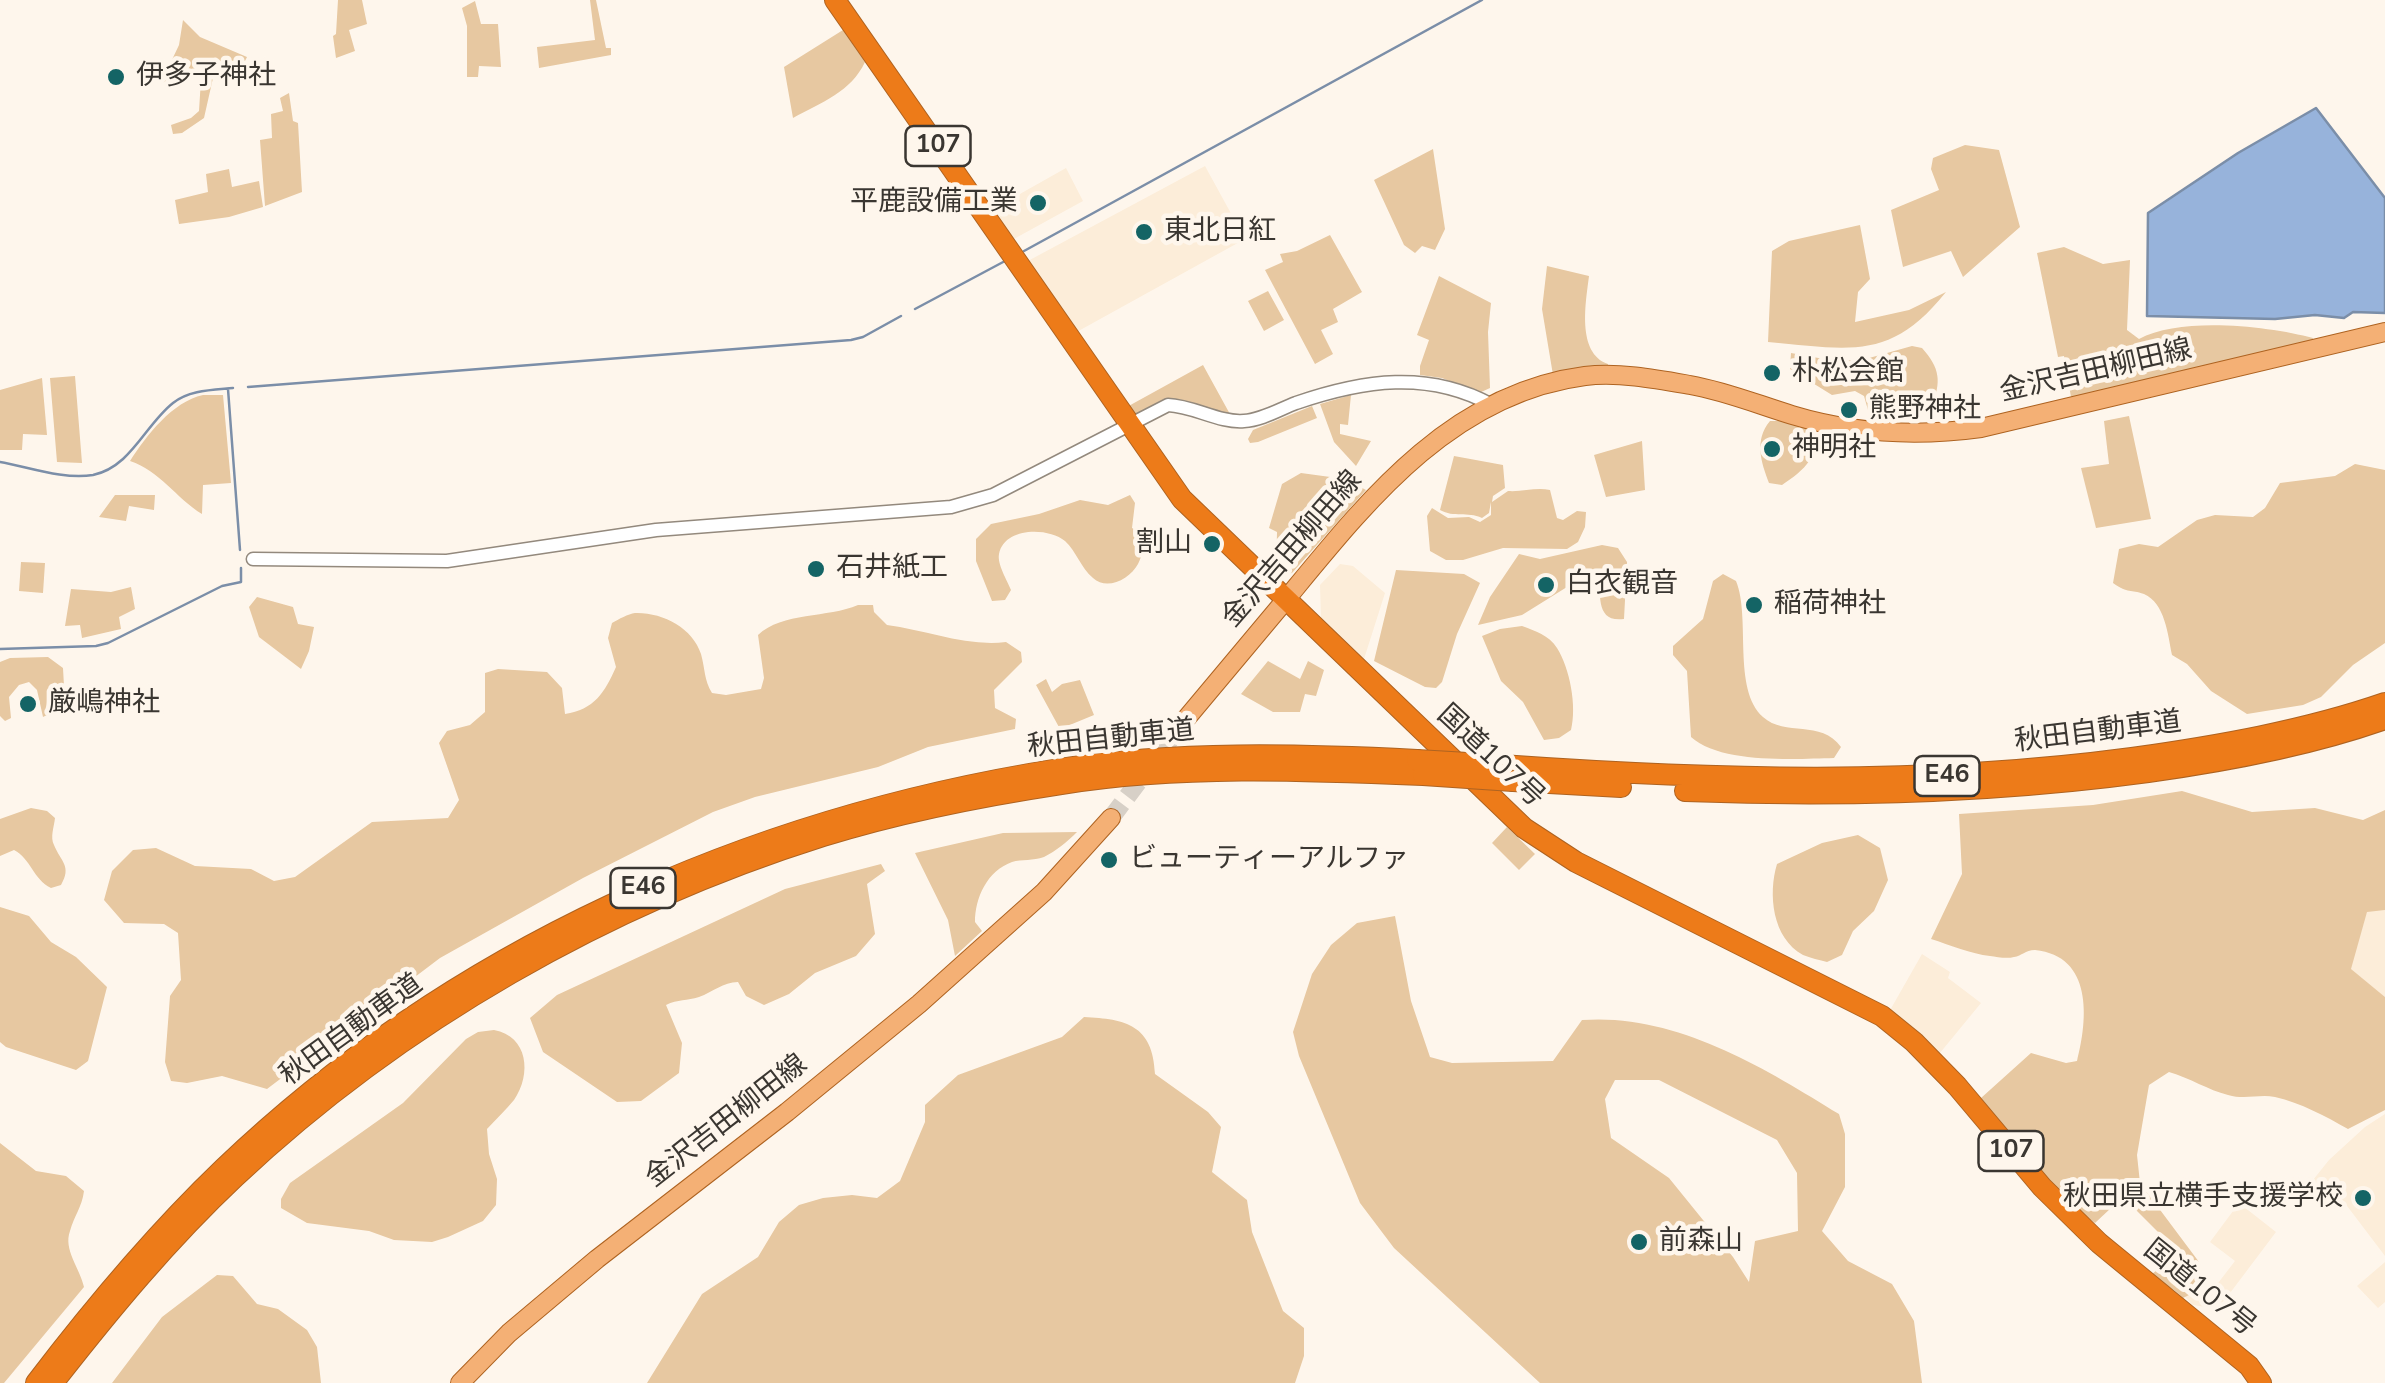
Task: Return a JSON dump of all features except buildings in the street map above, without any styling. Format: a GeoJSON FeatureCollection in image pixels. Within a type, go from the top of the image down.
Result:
{"type":"FeatureCollection","features":[{"type":"Feature","properties":{"kind":"highway","name":"国道107号"},"geometry":{"type":"LineString","coordinates":[[835,0],[1182,500],[1524,828],[1589,869],[1882,1016],[1914,1042],[2056,1201],[2130,1269],[2250,1366],[2261,1383]]}},
{"type":"Feature","properties":{"kind":"highway","name":"秋田自動車道"},"geometry":{"type":"LineString","coordinates":[[1507,773],[1786,780],[2045,770],[2186,751],[2277,733],[2385,702]]}},
{"type":"Feature","properties":{"kind":"highway","name":"秋田自動車道"},"geometry":{"type":"LineString","coordinates":[[36,1383],[92,1310],[226,1166],[306,1095],[402,1024],[508,957],[646,887],[736,850],[822,822],[912,797],[1060,769],[1208,757],[1420,767],[1786,794],[2046,786],[2281,749],[2385,719]]}},
{"type":"Feature","properties":{"kind":"highway","name":"秋田自動車道"},"geometry":{"type":"LineString","coordinates":[[54,1383],[167,1246],[235,1177],[315,1106],[411,1036],[514,970],[651,902],[741,864],[825,836],[914,812],[1063,784],[1209,772],[1420,767]]}},
{"type":"Feature","properties":{"kind":"main road","name":"金沢吉田柳田線"},"geometry":{"type":"LineString","coordinates":[[1184,720],[1368,503],[1410,461],[1447,430],[1508,396],[1564,379],[1619,375],[1692,385],[1862,431],[1945,433],[2385,332]]}},
{"type":"Feature","properties":{"kind":"main road","name":"金沢吉田柳田線"},"geometry":{"type":"LineString","coordinates":[[460,1383],[509,1333],[597,1259],[919,1004],[1044,892],[1110,818]]}},
{"type":"Feature","properties":{"kind":"street"},"geometry":{"type":"LineString","coordinates":[[253,559],[447,561],[656,530],[951,508],[993,495],[1168,405],[1247,421],[1328,394],[1382,381],[1414,380],[1444,385],[1492,405]]}},
{"type":"Feature","properties":{"kind":"shaded area"},"geometry":{"type":"Polygon","coordinates":[[[338,0],[362,0],[367,24],[349,30],[355,51],[336,58],[333,36],[338,0]]]}},
{"type":"Feature","properties":{"kind":"shaded area"},"geometry":{"type":"Polygon","coordinates":[[[590,0],[596,0],[611,55],[539,68],[537,47],[595,40],[590,0]]]}},
{"type":"Feature","properties":{"kind":"shaded area"},"geometry":{"type":"Polygon","coordinates":[[[475,1],[481,24],[498,24],[501,67],[479,66],[478,77],[467,77],[467,26],[462,8],[475,1]]]}},
{"type":"Feature","properties":{"kind":"shaded area"},"geometry":{"type":"Polygon","coordinates":[[[183,20],[200,37],[247,57],[244,63],[212,66],[161,83],[179,45],[183,20]]]}},
{"type":"Feature","properties":{"kind":"shaded area"},"geometry":{"type":"Polygon","coordinates":[[[843,30],[865,62],[844,89],[793,118],[784,67],[843,30]]]}},
{"type":"Feature","properties":{"kind":"shaded area"},"geometry":{"type":"Polygon","coordinates":[[[211,72],[204,118],[182,133],[173,134],[171,125],[199,111],[201,79],[211,72]]]}},
{"type":"Feature","properties":{"kind":"shaded area"},"geometry":{"type":"Polygon","coordinates":[[[289,93],[293,121],[298,123],[302,192],[265,206],[260,140],[272,138],[271,114],[283,111],[280,98],[289,93]]]}},
{"type":"Feature","properties":{"kind":"shaded area"},"geometry":{"type":"Polygon","coordinates":[[[1965,145],[1999,150],[2020,227],[1963,277],[1951,251],[1903,267],[1891,210],[1939,190],[1931,169],[1933,158],[1965,145]]]}},
{"type":"Feature","properties":{"kind":"shaded area"},"geometry":{"type":"Polygon","coordinates":[[[1433,149],[1445,229],[1435,250],[1422,246],[1415,253],[1404,245],[1374,180],[1433,149]]]}},
{"type":"Feature","properties":{"kind":"shaded area"},"geometry":{"type":"Polygon","coordinates":[[[1205,166],[1245,239],[1073,334],[1026,262],[1205,166]]]}},
{"type":"Feature","properties":{"kind":"shaded area"},"geometry":{"type":"Polygon","coordinates":[[[1066,168],[1083,201],[1012,240],[995,208],[1066,168]]]}},
{"type":"Feature","properties":{"kind":"shaded area"},"geometry":{"type":"Polygon","coordinates":[[[229,169],[232,187],[259,181],[263,207],[229,217],[179,224],[175,200],[208,192],[206,174],[229,169]]]}},
{"type":"Feature","properties":{"kind":"shaded area"},"geometry":{"type":"Polygon","coordinates":[[[1860,225],[1870,279],[1858,292],[1855,322],[1909,310],[1946,292],[1906,330],[1866,346],[1768,342],[1772,251],[1789,241],[1860,225]]]}},
{"type":"Feature","properties":{"kind":"shaded area"},"geometry":{"type":"Polygon","coordinates":[[[1330,235],[1362,292],[1333,309],[1338,322],[1321,330],[1333,354],[1315,364],[1265,270],[1283,262],[1280,254],[1297,251],[1330,235]]]}},
{"type":"Feature","properties":{"kind":"shaded area"},"geometry":{"type":"Polygon","coordinates":[[[2064,247],[2103,264],[2130,260],[2127,330],[2139,339],[2177,327],[2225,325],[2295,334],[2313,338],[2312,344],[2071,397],[2064,356],[2058,357],[2037,253],[2064,247]]]}},
{"type":"Feature","properties":{"kind":"shaded area"},"geometry":{"type":"Polygon","coordinates":[[[1547,266],[1589,276],[1587,338],[1608,369],[1553,375],[1542,309],[1547,266]]]}},
{"type":"Feature","properties":{"kind":"shaded area"},"geometry":{"type":"Polygon","coordinates":[[[1439,276],[1491,303],[1490,388],[1479,393],[1442,378],[1420,375],[1429,340],[1417,335],[1439,276]]]}},
{"type":"Feature","properties":{"kind":"shaded area"},"geometry":{"type":"Polygon","coordinates":[[[1268,291],[1284,320],[1264,331],[1248,301],[1268,291]]]}},
{"type":"Feature","properties":{"kind":"shaded area"},"geometry":{"type":"Polygon","coordinates":[[[1912,346],[1922,348],[1933,362],[1937,390],[1931,407],[1892,421],[1870,417],[1864,396],[1855,391],[1832,395],[1790,369],[1791,353],[1835,361],[1862,360],[1912,346]]]}},
{"type":"Feature","properties":{"kind":"shaded area"},"geometry":{"type":"Polygon","coordinates":[[[1203,365],[1231,416],[1178,399],[1131,418],[1125,408],[1203,365]]]}},
{"type":"Feature","properties":{"kind":"shaded area"},"geometry":{"type":"Polygon","coordinates":[[[75,376],[82,463],[57,462],[50,378],[75,376]]]}},
{"type":"Feature","properties":{"kind":"shaded area"},"geometry":{"type":"Polygon","coordinates":[[[42,378],[47,435],[23,434],[22,450],[0,450],[0,390],[42,378]]]}},
{"type":"Feature","properties":{"kind":"shaded area"},"geometry":{"type":"Polygon","coordinates":[[[203,395],[223,395],[231,483],[203,485],[202,514],[150,471],[130,461],[171,412],[203,395]]]}},
{"type":"Feature","properties":{"kind":"shaded area"},"geometry":{"type":"Polygon","coordinates":[[[1351,395],[1348,425],[1340,424],[1340,434],[1371,441],[1356,466],[1334,442],[1320,404],[1351,395]]]}},
{"type":"Feature","properties":{"kind":"shaded area"},"geometry":{"type":"Polygon","coordinates":[[[1312,406],[1317,418],[1250,443],[1253,430],[1312,406]]]}},
{"type":"Feature","properties":{"kind":"shaded area"},"geometry":{"type":"Polygon","coordinates":[[[2129,416],[2151,519],[2096,528],[2081,468],[2109,464],[2104,421],[2129,416]]]}},
{"type":"Feature","properties":{"kind":"shaded area"},"geometry":{"type":"Polygon","coordinates":[[[1770,421],[1806,428],[1814,445],[1809,461],[1782,485],[1769,483],[1762,459],[1762,436],[1770,421]]]}},
{"type":"Feature","properties":{"kind":"shaded area"},"geometry":{"type":"Polygon","coordinates":[[[1642,441],[1645,490],[1606,497],[1594,455],[1642,441]]]}},
{"type":"Feature","properties":{"kind":"shaded area"},"geometry":{"type":"Polygon","coordinates":[[[1454,456],[1503,465],[1505,488],[1493,496],[1492,502],[1508,491],[1545,489],[1550,490],[1557,518],[1563,520],[1577,511],[1586,512],[1578,542],[1567,549],[1503,548],[1463,560],[1446,560],[1430,551],[1427,516],[1432,508],[1448,518],[1469,517],[1480,522],[1491,515],[1491,502],[1489,513],[1482,518],[1440,510],[1454,456]]]}},
{"type":"Feature","properties":{"kind":"shaded area"},"geometry":{"type":"Polygon","coordinates":[[[2355,464],[2385,470],[2385,643],[2353,665],[2321,697],[2303,705],[2247,714],[2211,691],[2187,664],[2172,655],[2164,620],[2151,598],[2113,583],[2119,549],[2139,544],[2158,547],[2197,520],[2215,515],[2253,517],[2265,508],[2280,483],[2335,476],[2355,464]]]}},
{"type":"Feature","properties":{"kind":"shaded area"},"geometry":{"type":"Polygon","coordinates":[[[1301,473],[1345,479],[1366,490],[1292,573],[1276,576],[1277,532],[1269,528],[1282,484],[1301,473]]]}},
{"type":"Feature","properties":{"kind":"shaded area"},"geometry":{"type":"Polygon","coordinates":[[[115,495],[155,495],[154,510],[129,506],[126,521],[99,517],[115,495]]]}},
{"type":"Feature","properties":{"kind":"shaded area"},"geometry":{"type":"Polygon","coordinates":[[[1130,495],[1135,503],[1132,528],[1143,538],[1140,561],[1130,574],[1118,582],[1099,582],[1065,541],[1048,533],[1028,532],[1003,545],[999,562],[1011,590],[1005,600],[992,601],[976,561],[976,539],[991,524],[1080,500],[1108,505],[1130,495]]]}},
{"type":"Feature","properties":{"kind":"shaded area"},"geometry":{"type":"Polygon","coordinates":[[[1602,545],[1618,548],[1627,562],[1624,619],[1604,612],[1599,574],[1567,587],[1522,615],[1478,625],[1490,597],[1519,554],[1540,559],[1602,545]]]}},
{"type":"Feature","properties":{"kind":"shaded area"},"geometry":{"type":"Polygon","coordinates":[[[21,562],[45,563],[43,593],[19,591],[21,562]]]}},
{"type":"Feature","properties":{"kind":"shaded area"},"geometry":{"type":"Polygon","coordinates":[[[1340,564],[1353,566],[1385,593],[1364,659],[1321,618],[1320,585],[1340,564]]]}},
{"type":"Feature","properties":{"kind":"shaded area"},"geometry":{"type":"Polygon","coordinates":[[[1396,570],[1464,574],[1480,583],[1457,634],[1442,682],[1436,688],[1425,687],[1374,661],[1396,570]]]}},
{"type":"Feature","properties":{"kind":"shaded area"},"geometry":{"type":"Polygon","coordinates":[[[1723,574],[1736,581],[1740,596],[1745,671],[1754,705],[1772,723],[1833,738],[1841,747],[1834,758],[1739,756],[1704,746],[1691,737],[1687,671],[1673,655],[1673,646],[1703,619],[1713,581],[1723,574]]]}},
{"type":"Feature","properties":{"kind":"shaded area"},"geometry":{"type":"Polygon","coordinates":[[[131,587],[135,609],[119,617],[121,629],[82,638],[80,625],[65,626],[71,589],[111,592],[131,587]]]}},
{"type":"Feature","properties":{"kind":"shaded area"},"geometry":{"type":"Polygon","coordinates":[[[257,597],[293,607],[298,624],[314,627],[301,669],[259,637],[249,607],[257,597]]]}},
{"type":"Feature","properties":{"kind":"shaded area"},"geometry":{"type":"Polygon","coordinates":[[[873,605],[874,612],[887,625],[961,640],[1006,642],[1021,652],[1022,662],[994,690],[995,708],[1016,719],[1015,729],[928,747],[878,767],[755,797],[713,812],[583,878],[440,958],[267,1089],[222,1076],[187,1083],[171,1081],[165,1062],[170,996],[181,980],[178,933],[164,924],[124,923],[104,900],[112,871],[133,850],[156,848],[195,866],[251,869],[274,881],[295,877],[372,822],[448,818],[459,800],[439,743],[447,731],[470,725],[485,712],[485,673],[498,669],[547,672],[562,688],[565,714],[575,712],[597,698],[616,667],[608,638],[612,623],[645,613],[675,623],[691,636],[701,654],[712,693],[726,695],[761,689],[764,678],[758,635],[780,622],[873,605]]]}},
{"type":"Feature","properties":{"kind":"shaded area"},"geometry":{"type":"Polygon","coordinates":[[[1522,626],[1550,640],[1566,666],[1573,720],[1571,730],[1559,738],[1544,740],[1523,702],[1501,681],[1482,636],[1522,626]]]}},
{"type":"Feature","properties":{"kind":"shaded area"},"geometry":{"type":"Polygon","coordinates":[[[48,657],[63,668],[64,686],[53,712],[43,717],[37,690],[29,682],[19,685],[9,697],[11,718],[5,721],[0,716],[0,662],[48,657]]]}},
{"type":"Feature","properties":{"kind":"shaded area"},"geometry":{"type":"Polygon","coordinates":[[[1268,661],[1300,679],[1308,661],[1324,670],[1316,696],[1305,694],[1300,712],[1273,712],[1241,694],[1268,661]]]}},
{"type":"Feature","properties":{"kind":"shaded area"},"geometry":{"type":"Polygon","coordinates":[[[1046,679],[1052,692],[1062,684],[1080,680],[1094,715],[1060,729],[1036,685],[1046,679]]]}},
{"type":"Feature","properties":{"kind":"shaded area"},"geometry":{"type":"Polygon","coordinates":[[[2182,791],[2252,812],[2315,808],[2363,820],[2385,810],[2385,910],[2367,912],[2351,969],[2385,997],[2385,1110],[2348,1129],[2285,1100],[2228,1095],[2169,1072],[2149,1085],[2137,1155],[2140,1183],[2199,1262],[2195,1292],[2183,1298],[2152,1274],[2162,1266],[2168,1247],[2129,1203],[2111,1208],[2095,1223],[2066,1201],[1981,1098],[2031,1053],[2066,1063],[2077,1061],[2084,1009],[2077,977],[2068,964],[2035,950],[2011,958],[1999,957],[1931,939],[1962,874],[1959,814],[2093,805],[2182,791]]]}},
{"type":"Feature","properties":{"kind":"shaded area"},"geometry":{"type":"Polygon","coordinates":[[[31,808],[47,811],[55,818],[53,842],[65,868],[61,885],[51,888],[45,884],[14,850],[0,856],[0,819],[31,808]]]}},
{"type":"Feature","properties":{"kind":"shaded area"},"geometry":{"type":"Polygon","coordinates":[[[1507,827],[1535,854],[1519,870],[1492,843],[1507,827]]]}},
{"type":"Feature","properties":{"kind":"shaded area"},"geometry":{"type":"Polygon","coordinates":[[[1077,832],[1044,857],[1012,862],[989,879],[977,904],[975,922],[982,931],[955,956],[948,920],[915,853],[1003,833],[1077,832]]]}},
{"type":"Feature","properties":{"kind":"shaded area"},"geometry":{"type":"Polygon","coordinates":[[[1858,835],[1880,848],[1888,880],[1874,911],[1853,931],[1842,955],[1827,962],[1803,955],[1785,938],[1775,914],[1773,888],[1777,864],[1822,843],[1858,835]]]}},
{"type":"Feature","properties":{"kind":"shaded area"},"geometry":{"type":"Polygon","coordinates":[[[881,864],[885,871],[867,884],[875,934],[856,956],[815,973],[789,994],[764,1005],[746,996],[738,982],[733,982],[699,997],[666,1005],[682,1043],[679,1073],[641,1101],[617,1102],[543,1052],[530,1018],[557,995],[785,889],[881,864]]]}},
{"type":"Feature","properties":{"kind":"shaded area"},"geometry":{"type":"Polygon","coordinates":[[[0,907],[29,916],[51,942],[76,957],[107,987],[88,1061],[76,1070],[0,1042],[0,907]]]}},
{"type":"Feature","properties":{"kind":"shaded area"},"geometry":{"type":"Polygon","coordinates":[[[2385,910],[2385,997],[2350,969],[2367,911],[2385,910]]]}},
{"type":"Feature","properties":{"kind":"shaded area"},"geometry":{"type":"Polygon","coordinates":[[[1395,916],[1411,1001],[1430,1057],[1452,1063],[1553,1061],[1582,1020],[1617,1020],[1651,1025],[1717,1047],[1780,1078],[1839,1114],[1845,1134],[1845,1187],[1822,1231],[1848,1261],[1892,1284],[1914,1321],[1922,1383],[1540,1383],[1394,1248],[1360,1203],[1299,1056],[1293,1032],[1312,974],[1331,945],[1357,923],[1395,916]],[[1615,1080],[1605,1099],[1611,1138],[1669,1178],[1749,1282],[1755,1241],[1798,1231],[1797,1173],[1777,1140],[1659,1080],[1615,1080]]]}},
{"type":"Feature","properties":{"kind":"shaded area"},"geometry":{"type":"Polygon","coordinates":[[[1922,954],[1950,972],[1948,978],[1981,1003],[1935,1059],[1889,1012],[1922,954]]]}},
{"type":"Feature","properties":{"kind":"shaded area"},"geometry":{"type":"Polygon","coordinates":[[[1084,1017],[1124,1023],[1143,1035],[1155,1074],[1208,1112],[1221,1127],[1212,1172],[1247,1200],[1252,1232],[1283,1311],[1304,1328],[1304,1356],[1295,1383],[647,1383],[702,1294],[758,1257],[779,1222],[799,1205],[852,1195],[877,1198],[900,1181],[925,1122],[925,1105],[958,1075],[1062,1037],[1084,1017]]]}},
{"type":"Feature","properties":{"kind":"shaded area"},"geometry":{"type":"Polygon","coordinates":[[[494,1030],[514,1040],[525,1068],[514,1100],[487,1129],[497,1179],[496,1205],[483,1221],[432,1242],[394,1240],[369,1231],[307,1223],[281,1208],[281,1199],[290,1183],[403,1103],[466,1039],[494,1030]]]}},
{"type":"Feature","properties":{"kind":"shaded area","name":"秋田県立横手支援学校"},"geometry":{"type":"Polygon","coordinates":[[[2385,1114],[2385,1256],[2338,1194],[2319,1209],[2305,1190],[2329,1160],[2385,1114]]]}},
{"type":"Feature","properties":{"kind":"shaded area"},"geometry":{"type":"Polygon","coordinates":[[[0,1143],[36,1171],[66,1176],[84,1191],[68,1238],[84,1287],[4,1383],[0,1383],[0,1143]]]}},
{"type":"Feature","properties":{"kind":"shaded area"},"geometry":{"type":"Polygon","coordinates":[[[2239,1203],[2276,1232],[2218,1309],[2193,1305],[2180,1292],[2184,1285],[2215,1287],[2235,1261],[2210,1242],[2239,1203]]]}},
{"type":"Feature","properties":{"kind":"shaded area","name":"秋田県立横手支援学校"},"geometry":{"type":"Polygon","coordinates":[[[2385,1262],[2385,1302],[2378,1308],[2357,1286],[2385,1262]]]}},
{"type":"Feature","properties":{"kind":"shaded area"},"geometry":{"type":"Polygon","coordinates":[[[217,1275],[233,1276],[257,1304],[278,1309],[307,1330],[317,1347],[321,1383],[112,1383],[162,1317],[217,1275]]]}},
{"type":"Feature","properties":{"kind":"water"},"geometry":{"type":"Polygon","coordinates":[[[2316,108],[2385,198],[2385,313],[2275,319],[2147,316],[2148,213],[2238,153],[2316,108]]]}},
{"type":"Feature","properties":{"kind":"waterway"},"geometry":{"type":"LineString","coordinates":[[1024,251],[1482,0]]}},
{"type":"Feature","properties":{"kind":"waterway"},"geometry":{"type":"LineString","coordinates":[[915,309],[1005,261]]}},
{"type":"Feature","properties":{"kind":"waterway"},"geometry":{"type":"LineString","coordinates":[[248,387],[851,340],[901,316]]}},
{"type":"Feature","properties":{"kind":"waterway"},"geometry":{"type":"LineString","coordinates":[[0,462],[58,474],[82,476],[106,471],[128,455],[163,412],[179,399],[201,391],[233,388]]}},
{"type":"Feature","properties":{"kind":"waterway"},"geometry":{"type":"LineString","coordinates":[[228,389],[240,550]]}},
{"type":"Feature","properties":{"kind":"waterway"},"geometry":{"type":"LineString","coordinates":[[0,649],[108,643],[222,586],[241,582],[241,568]]}},
{"type":"Feature","properties":{"kind":"tunnel"},"geometry":{"type":"LineString","coordinates":[[1111,818],[1185,720]]}},
{"type":"Feature","properties":{"kind":"place","name":"伊多子神社"},"geometry":{"type":"Point","coordinates":[116,77]}},
{"type":"Feature","properties":{"kind":"place","name":"平鹿設備工業"},"geometry":{"type":"Point","coordinates":[1038,203]}},
{"type":"Feature","properties":{"kind":"place","name":"東北日紅"},"geometry":{"type":"Point","coordinates":[1144,232]}},
{"type":"Feature","properties":{"kind":"place","name":"朴松会館"},"geometry":{"type":"Point","coordinates":[1772,373]}},
{"type":"Feature","properties":{"kind":"place","name":"熊野神社"},"geometry":{"type":"Point","coordinates":[1849,410]}},
{"type":"Feature","properties":{"kind":"place","name":"神明社"},"geometry":{"type":"Point","coordinates":[1772,449]}},
{"type":"Feature","properties":{"kind":"place","name":"割山"},"geometry":{"type":"Point","coordinates":[1212,544]}},
{"type":"Feature","properties":{"kind":"place","name":"石井紙工"},"geometry":{"type":"Point","coordinates":[816,569]}},
{"type":"Feature","properties":{"kind":"place","name":"白衣観音"},"geometry":{"type":"Point","coordinates":[1546,585]}},
{"type":"Feature","properties":{"kind":"place","name":"稲荷神社"},"geometry":{"type":"Point","coordinates":[1754,605]}},
{"type":"Feature","properties":{"kind":"place","name":"厳嶋神社"},"geometry":{"type":"Point","coordinates":[28,704]}},
{"type":"Feature","properties":{"kind":"place","name":"ビューティーアルファ"},"geometry":{"type":"Point","coordinates":[1109,860]}},
{"type":"Feature","properties":{"kind":"place","name":"秋田県立横手支援学校"},"geometry":{"type":"Point","coordinates":[2363,1198]}},
{"type":"Feature","properties":{"kind":"place","name":"前森山"},"geometry":{"type":"Point","coordinates":[1639,1242]}}]}
